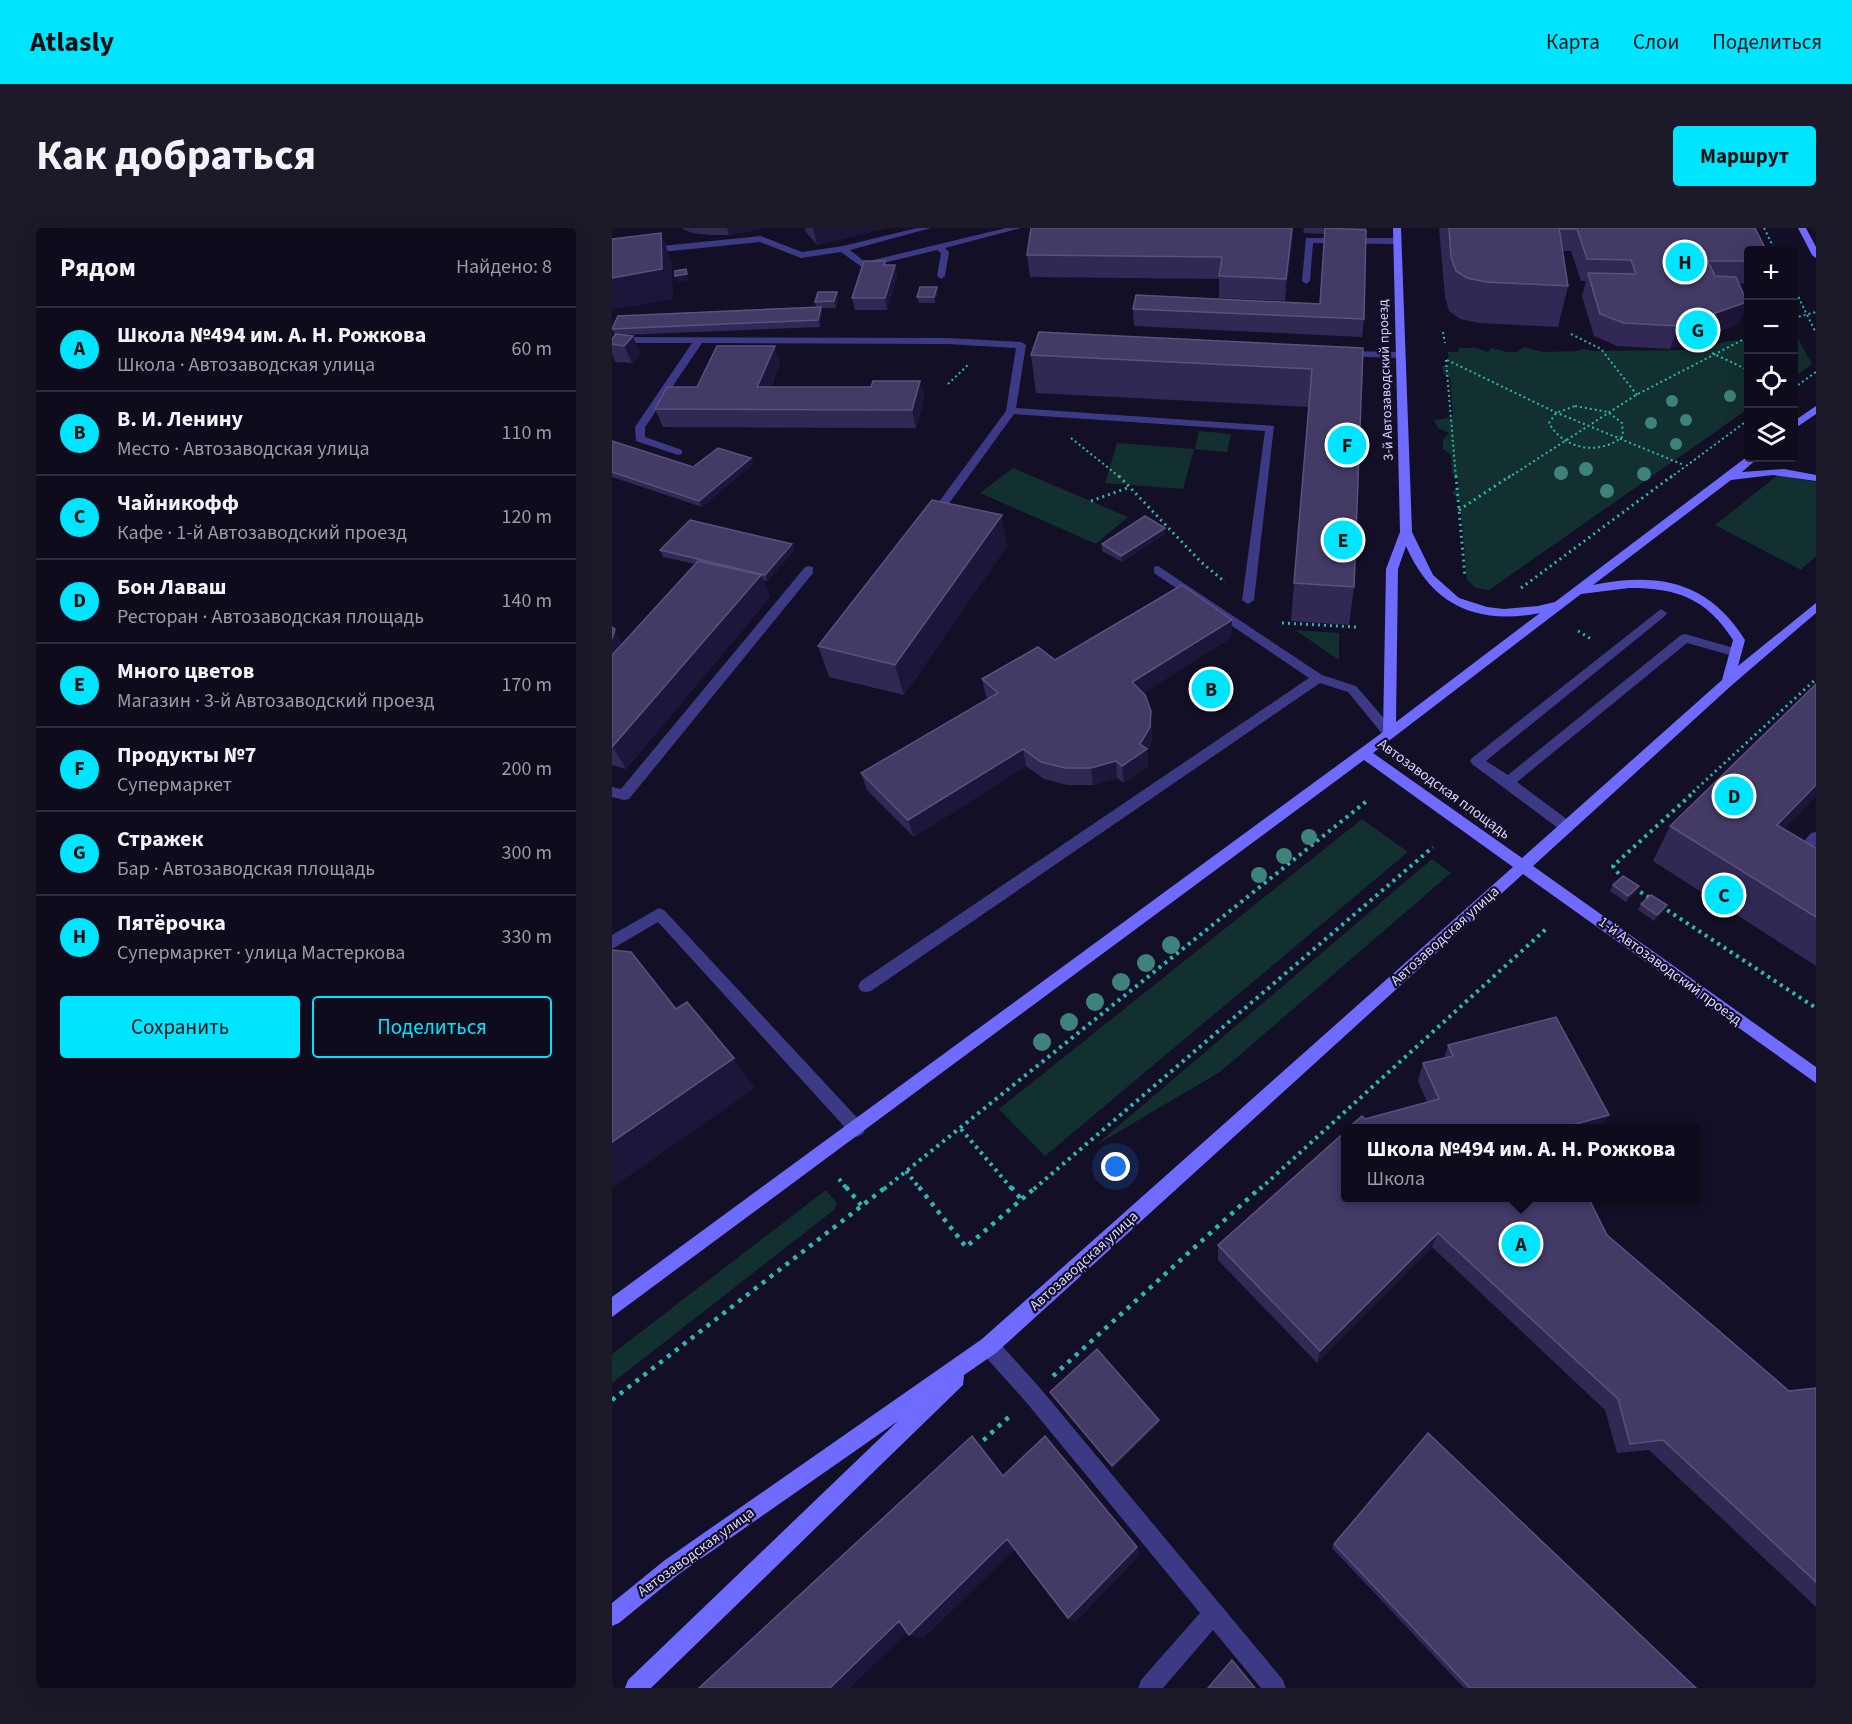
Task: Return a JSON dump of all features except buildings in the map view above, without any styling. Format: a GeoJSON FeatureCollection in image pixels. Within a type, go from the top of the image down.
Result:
{"type":"FeatureCollection","features":[{"type":"Feature","properties":{"kind":"main road","name":"3-й Автозаводский проезд"},"geometry":{"type":"LineString","coordinates":[[1389,733],[1392,569],[1406,532],[1397,228]]}},
{"type":"Feature","properties":{"kind":"main road"},"geometry":{"type":"LineString","coordinates":[[1802,228],[1816,255]]}},
{"type":"Feature","properties":{"kind":"main road"},"geometry":{"type":"LineString","coordinates":[[1798,423],[1816,409]]}},
{"type":"Feature","properties":{"kind":"main road","name":"Автозаводская площадь"},"geometry":{"type":"LineString","coordinates":[[1524,866],[1364,753],[1748,462]]}},
{"type":"Feature","properties":{"kind":"main road"},"geometry":{"type":"LineString","coordinates":[[1726,478],[1770,471],[1790,471],[1816,478]]}},
{"type":"Feature","properties":{"kind":"main road","name":"3-й Автозаводский проезд"},"geometry":{"type":"LineString","coordinates":[[1406,532],[1428,576],[1438,588],[1467,606],[1491,613],[1514,615],[1563,604]]}},
{"type":"Feature","properties":{"kind":"main road"},"geometry":{"type":"LineString","coordinates":[[1577,593],[1612,584],[1645,583],[1675,588],[1717,608],[1730,623],[1739,640],[1728,682]]}},
{"type":"Feature","properties":{"kind":"main road"},"geometry":{"type":"LineString","coordinates":[[1524,866],[1728,682],[1816,607]]}},
{"type":"Feature","properties":{"kind":"main road"},"geometry":{"type":"LineString","coordinates":[[612,1308],[1364,753]]}},
{"type":"Feature","properties":{"kind":"main road","name":"1-й Автозаводский проезд"},"geometry":{"type":"LineString","coordinates":[[1524,866],[1816,1076]]}},
{"type":"Feature","properties":{"kind":"main road","name":"Автозаводская улица"},"geometry":{"type":"LineString","coordinates":[[612,1616],[672,1567],[989,1346],[1524,866]]}},
{"type":"Feature","properties":{"kind":"main road"},"geometry":{"type":"LineString","coordinates":[[636,1688],[989,1346]]}},
{"type":"Feature","properties":{"kind":"lane"},"geometry":{"type":"LineString","coordinates":[[612,254],[761,239],[801,255],[843,249],[927,228]]}},
{"type":"Feature","properties":{"kind":"lane"},"geometry":{"type":"LineString","coordinates":[[843,249],[863,265],[1017,228]]}},
{"type":"Feature","properties":{"kind":"lane"},"geometry":{"type":"LineString","coordinates":[[1306,281],[1309,240],[1397,241]]}},
{"type":"Feature","properties":{"kind":"lane"},"geometry":{"type":"LineString","coordinates":[[939,247],[945,252],[941,276]]}},
{"type":"Feature","properties":{"kind":"lane"},"geometry":{"type":"LineString","coordinates":[[614,342],[947,341],[1033,346]]}},
{"type":"Feature","properties":{"kind":"lane"},"geometry":{"type":"LineString","coordinates":[[678,452],[640,439],[640,427],[698,342]]}},
{"type":"Feature","properties":{"kind":"lane"},"geometry":{"type":"LineString","coordinates":[[925,528],[1011,411],[1021,345]]}},
{"type":"Feature","properties":{"kind":"lane"},"geometry":{"type":"LineString","coordinates":[[1338,354],[1399,355]]}},
{"type":"Feature","properties":{"kind":"lane"},"geometry":{"type":"LineString","coordinates":[[1011,411],[1269,428],[1248,600]]}},
{"type":"Feature","properties":{"kind":"lane"},"geometry":{"type":"LineString","coordinates":[[612,792],[624,795],[809,570]]}},
{"type":"Feature","properties":{"kind":"lane"},"geometry":{"type":"LineString","coordinates":[[1158,570],[1318,678],[1352,689],[1389,733]]}},
{"type":"Feature","properties":{"kind":"lane"},"geometry":{"type":"LineString","coordinates":[[1567,827],[1477,761],[1661,613]]}},
{"type":"Feature","properties":{"kind":"lane"},"geometry":{"type":"LineString","coordinates":[[1508,782],[1685,638],[1737,653]]}},
{"type":"Feature","properties":{"kind":"lane"},"geometry":{"type":"LineString","coordinates":[[866,986],[1318,678]]}},
{"type":"Feature","properties":{"kind":"lane"},"geometry":{"type":"LineString","coordinates":[[1816,837],[1802,852],[1816,861]]}},
{"type":"Feature","properties":{"kind":"lane"},"geometry":{"type":"LineString","coordinates":[[612,943],[658,914],[857,1129]]}},
{"type":"Feature","properties":{"kind":"lane"},"geometry":{"type":"LineString","coordinates":[[989,1346],[1275,1688]]}},
{"type":"Feature","properties":{"kind":"lane"},"geometry":{"type":"LineString","coordinates":[[1149,1688],[1214,1614]]}},
{"type":"Feature","properties":{"kind":"path"},"geometry":{"type":"LineString","coordinates":[[1764,228],[1773,246]]}},
{"type":"Feature","properties":{"kind":"path"},"geometry":{"type":"LineString","coordinates":[[1798,296],[1816,333]]}},
{"type":"Feature","properties":{"kind":"path"},"geometry":{"type":"LineString","coordinates":[[1798,316],[1815,312]]}},
{"type":"Feature","properties":{"kind":"path"},"geometry":{"type":"LineString","coordinates":[[1443,332],[1444,343]]}},
{"type":"Feature","properties":{"kind":"path"},"geometry":{"type":"LineString","coordinates":[[1571,334],[1601,349],[1637,395]]}},
{"type":"Feature","properties":{"kind":"path"},"geometry":{"type":"LineString","coordinates":[[1459,510],[1608,412],[1712,353],[1744,339]]}},
{"type":"Feature","properties":{"kind":"path"},"geometry":{"type":"LineString","coordinates":[[1712,353],[1744,368]]}},
{"type":"Feature","properties":{"kind":"path"},"geometry":{"type":"LineString","coordinates":[[1465,584],[1446,360],[1587,426],[1684,465]]}},
{"type":"Feature","properties":{"kind":"path"},"geometry":{"type":"LineString","coordinates":[[1798,385],[1816,372]]}},
{"type":"Feature","properties":{"kind":"path"},"geometry":{"type":"LineString","coordinates":[[1575,406],[1608,412],[1622,423],[1624,429],[1620,440],[1600,447],[1577,445],[1565,441],[1551,429],[1549,423],[1556,412],[1575,406]]}},
{"type":"Feature","properties":{"kind":"path"},"geometry":{"type":"LineString","coordinates":[[1040,413],[1130,487],[1201,562],[1248,600]]}},
{"type":"Feature","properties":{"kind":"path"},"geometry":{"type":"LineString","coordinates":[[1514,593],[1684,465],[1744,423]]}},
{"type":"Feature","properties":{"kind":"path"},"geometry":{"type":"LineString","coordinates":[[1091,501],[1130,487]]}},
{"type":"Feature","properties":{"kind":"path"},"geometry":{"type":"LineString","coordinates":[[1285,629],[1275,622],[1356,627]]}},
{"type":"Feature","properties":{"kind":"path"},"geometry":{"type":"LineString","coordinates":[[1816,679],[1613,866],[1618,877],[1816,1008]]}},
{"type":"Feature","properties":{"kind":"path"},"geometry":{"type":"LineString","coordinates":[[612,1400],[961,1129],[1368,800]]}},
{"type":"Feature","properties":{"kind":"path"},"geometry":{"type":"LineString","coordinates":[[906,1170],[966,1247],[1433,847]]}},
{"type":"Feature","properties":{"kind":"path"},"geometry":{"type":"LineString","coordinates":[[971,1452],[1546,929]]}},
{"type":"Feature","properties":{"kind":"path"},"geometry":{"type":"LineString","coordinates":[[961,1129],[1022,1200]]}},
{"type":"Feature","properties":{"kind":"path"},"geometry":{"type":"LineString","coordinates":[[839,1179],[861,1205]]}},
{"type":"Feature","properties":{"kind":"green space"},"geometry":{"type":"Polygon","coordinates":[[[1798,339],[1812,364],[1798,374],[1798,339]]]}},
{"type":"Feature","properties":{"kind":"green space"},"geometry":{"type":"Polygon","coordinates":[[[1744,340],[1744,412],[1489,590],[1476,588],[1467,580],[1460,501],[1452,493],[1459,485],[1458,478],[1452,473],[1451,455],[1443,449],[1443,440],[1449,433],[1438,428],[1434,420],[1453,417],[1450,378],[1444,375],[1442,366],[1449,365],[1448,352],[1458,352],[1459,348],[1477,348],[1488,352],[1491,348],[1517,352],[1524,347],[1543,352],[1579,351],[1581,349],[1595,351],[1694,350],[1728,341],[1744,340]]]}},
{"type":"Feature","properties":{"kind":"green space"},"geometry":{"type":"Polygon","coordinates":[[[1199,431],[1231,434],[1227,452],[1195,449],[1199,431]]]}},
{"type":"Feature","properties":{"kind":"green space"},"geometry":{"type":"Polygon","coordinates":[[[1117,443],[1194,449],[1183,489],[1105,483],[1117,443]]]}},
{"type":"Feature","properties":{"kind":"green space"},"geometry":{"type":"Polygon","coordinates":[[[1013,468],[1128,517],[1096,544],[980,493],[1013,468]]]}},
{"type":"Feature","properties":{"kind":"green space"},"geometry":{"type":"Polygon","coordinates":[[[1778,475],[1816,482],[1816,556],[1801,570],[1715,525],[1778,475]]]}},
{"type":"Feature","properties":{"kind":"green space"},"geometry":{"type":"Polygon","coordinates":[[[1295,630],[1339,633],[1339,660],[1295,630]]]}},
{"type":"Feature","properties":{"kind":"green space"},"geometry":{"type":"Polygon","coordinates":[[[1362,819],[1408,852],[1045,1156],[999,1109],[1362,819]]]}},
{"type":"Feature","properties":{"kind":"green space"},"geometry":{"type":"Polygon","coordinates":[[[1432,859],[1451,873],[1220,1072],[1096,1145],[1432,859]]]}},
{"type":"Feature","properties":{"kind":"green space"},"geometry":{"type":"Polygon","coordinates":[[[826,1190],[837,1203],[834,1210],[612,1383],[612,1354],[826,1190]]]}},
{"type":"Feature","properties":{"kind":"place","name":"Пятёрочка"},"geometry":{"type":"Point","coordinates":[1685,262]}},
{"type":"Feature","properties":{"kind":"place","name":"Стражек"},"geometry":{"type":"Point","coordinates":[1698,330]}},
{"type":"Feature","properties":{"kind":"place","name":"Продукты №7"},"geometry":{"type":"Point","coordinates":[1347,445]}},
{"type":"Feature","properties":{"kind":"place","name":"Много цветов"},"geometry":{"type":"Point","coordinates":[1343,540]}},
{"type":"Feature","properties":{"kind":"place","name":"В. И. Ленину"},"geometry":{"type":"Point","coordinates":[1211,689]}},
{"type":"Feature","properties":{"kind":"place","name":"Бон Лаваш"},"geometry":{"type":"Point","coordinates":[1734,796]}},
{"type":"Feature","properties":{"kind":"place","name":"Чайникофф"},"geometry":{"type":"Point","coordinates":[1724,895]}},
{"type":"Feature","properties":{"kind":"place","name":"Школа №494 им. А. Н. Рожкова"},"geometry":{"type":"Point","coordinates":[1521,1244]}}]}
